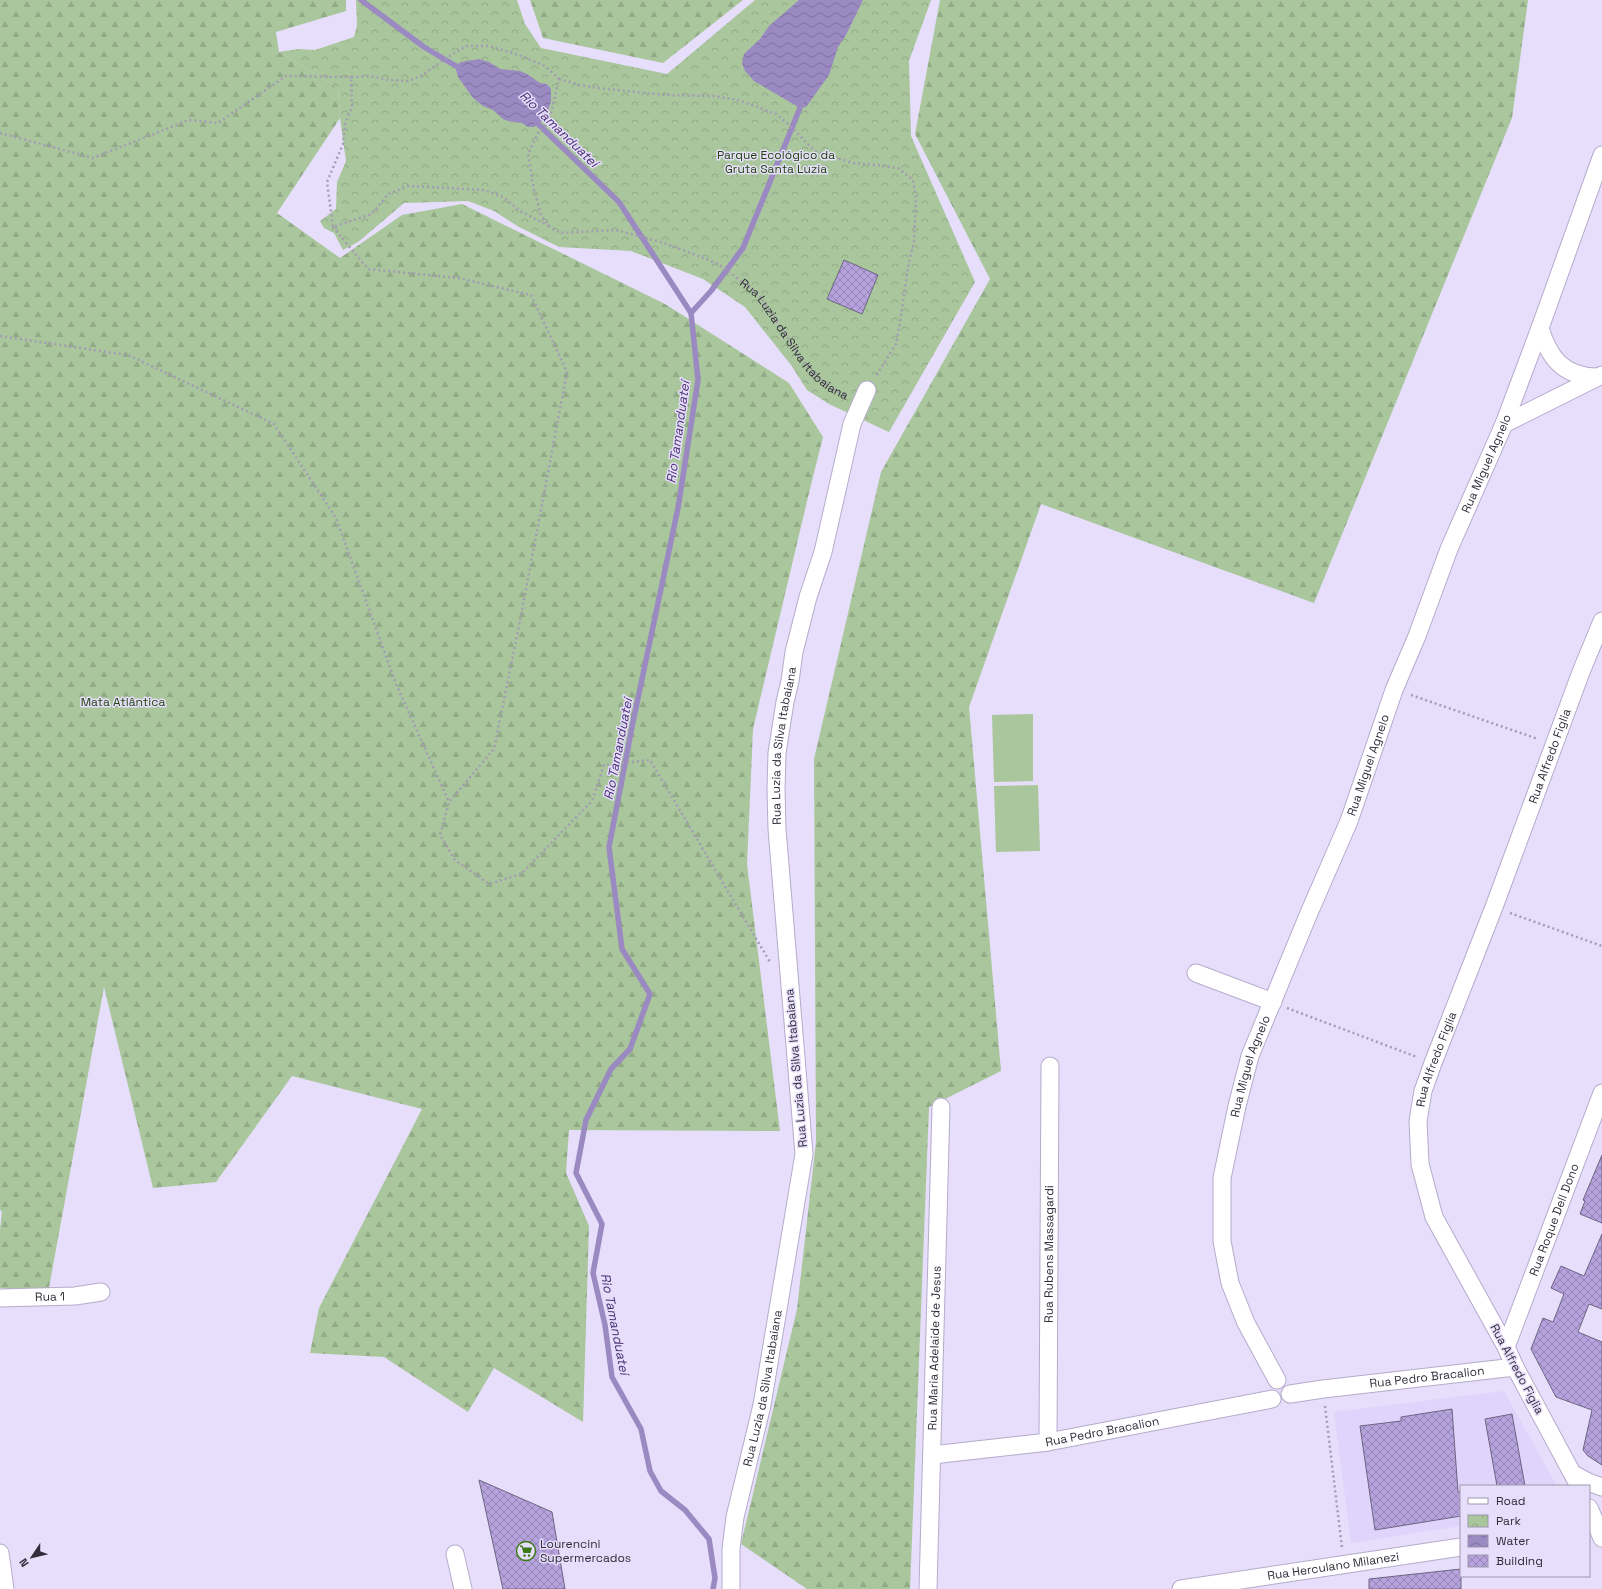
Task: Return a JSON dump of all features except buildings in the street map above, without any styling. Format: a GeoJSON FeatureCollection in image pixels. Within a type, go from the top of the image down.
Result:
{"type":"FeatureCollection","features":[{"type":"Feature","properties":{"kind":"street","name":"Rua Miguel Agnelo"},"geometry":{"type":"LineString","coordinates":[[1277,1380],[1246,1323],[1230,1283],[1222,1241],[1222,1178],[1236,1106],[1250,1056],[1308,913],[1349,821],[1394,690],[1417,636],[1449,549],[1504,424],[1602,156]]}},
{"type":"Feature","properties":{"kind":"street"},"geometry":{"type":"LineString","coordinates":[[1540,328],[1547,349],[1557,362],[1567,370],[1576,374],[1599,376]]}},
{"type":"Feature","properties":{"kind":"street"},"geometry":{"type":"LineString","coordinates":[[1504,424],[1599,376]]}},
{"type":"Feature","properties":{"kind":"street","name":"Rua Luzia da Silva Itabaiana"},"geometry":{"type":"LineString","coordinates":[[731,1589],[731,1549],[735,1517],[762,1405],[804,1154],[778,836],[776,789],[777,753],[794,652],[808,597],[823,552],[852,424],[867,390]]}},
{"type":"Feature","properties":{"kind":"street","name":"Rua Alfredo Figlia"},"geometry":{"type":"LineString","coordinates":[[1576,1480],[1515,1367],[1506,1347],[1452,1252],[1434,1216],[1420,1164],[1418,1121],[1423,1091],[1433,1063],[1494,907],[1581,672],[1602,621]]}},
{"type":"Feature","properties":{"kind":"street"},"geometry":{"type":"LineString","coordinates":[[1196,973],[1273,1002]]}},
{"type":"Feature","properties":{"kind":"street","name":"Rua Rubens Massagardi"},"geometry":{"type":"LineString","coordinates":[[1048,1442],[1050,1066]]}},
{"type":"Feature","properties":{"kind":"street","name":"Rua Roque Dell Dono"},"geometry":{"type":"LineString","coordinates":[[1506,1347],[1602,1093]]}},
{"type":"Feature","properties":{"kind":"street","name":"Rua Maria Adelaide de Jesus"},"geometry":{"type":"LineString","coordinates":[[928,1589],[941,1107]]}},
{"type":"Feature","properties":{"kind":"street","name":"Rua 1"},"geometry":{"type":"LineString","coordinates":[[0,1298],[75,1296],[101,1292]]}},
{"type":"Feature","properties":{"kind":"street","name":"Rua Pedro Bracalion"},"geometry":{"type":"LineString","coordinates":[[1290,1394],[1515,1367]]}},
{"type":"Feature","properties":{"kind":"street"},"geometry":{"type":"LineString","coordinates":[[1282,1380],[1288,1384],[1290,1394],[1286,1401],[1279,1402],[1272,1399],[1268,1393],[1268,1389],[1272,1382],[1282,1380]]}},
{"type":"Feature","properties":{"kind":"street","name":"Rua Pedro Bracalion"},"geometry":{"type":"LineString","coordinates":[[932,1455],[1048,1442],[1272,1399]]}},
{"type":"Feature","properties":{"kind":"street"},"geometry":{"type":"LineString","coordinates":[[1576,1480],[1602,1487]]}},
{"type":"Feature","properties":{"kind":"street"},"geometry":{"type":"LineString","coordinates":[[1590,1510],[1598,1528]]}},
{"type":"Feature","properties":{"kind":"street","name":"Rua Herculano Milanezi"},"geometry":{"type":"LineString","coordinates":[[1181,1589],[1460,1547]]}},
{"type":"Feature","properties":{"kind":"street"},"geometry":{"type":"LineString","coordinates":[[0,1553],[5,1589]]}},
{"type":"Feature","properties":{"kind":"street"},"geometry":{"type":"LineString","coordinates":[[455,1554],[463,1589]]}},
{"type":"Feature","properties":{"kind":"path"},"geometry":{"type":"LineString","coordinates":[[770,963],[650,760],[604,765],[592,800],[521,874],[489,884],[455,860],[440,835],[449,802],[494,749],[567,372],[531,295],[458,278],[368,269],[333,227],[327,182],[343,144],[345,124],[352,107],[351,77],[369,76],[389,80],[408,81],[421,76],[466,46],[489,46],[516,54],[545,66],[559,79],[580,85],[666,95],[714,96],[738,100],[776,114],[802,136],[815,151],[853,163],[877,164],[898,168],[913,180],[916,198],[914,242],[908,267],[896,344],[867,390]]}},
{"type":"Feature","properties":{"kind":"path"},"geometry":{"type":"LineString","coordinates":[[0,133],[93,158],[189,120],[218,123],[286,76],[357,77]]}},
{"type":"Feature","properties":{"kind":"path"},"geometry":{"type":"LineString","coordinates":[[549,226],[541,215],[534,190],[528,154],[538,133],[549,122],[559,79]]}},
{"type":"Feature","properties":{"kind":"path","name":"Rua Luzia da Silva Itabaiana"},"geometry":{"type":"LineString","coordinates":[[333,227],[372,214],[388,194],[408,186],[484,190],[503,197],[520,211],[560,233],[616,230],[664,244],[702,256],[720,265],[759,295],[806,365],[818,378],[831,388],[848,396],[867,390]]}},
{"type":"Feature","properties":{"kind":"path"},"geometry":{"type":"LineString","coordinates":[[0,336],[128,355],[274,424],[336,518],[396,684],[449,802]]}},
{"type":"Feature","properties":{"kind":"path"},"geometry":{"type":"LineString","coordinates":[[1394,690],[1554,744]]}},
{"type":"Feature","properties":{"kind":"path"},"geometry":{"type":"LineString","coordinates":[[1494,907],[1602,946]]}},
{"type":"Feature","properties":{"kind":"path"},"geometry":{"type":"LineString","coordinates":[[1273,1002],[1433,1063]]}},
{"type":"Feature","properties":{"kind":"path"},"geometry":{"type":"LineString","coordinates":[[1323,1389],[1344,1564]]}},
{"type":"Feature","properties":{"kind":"shaded area"},"geometry":{"type":"Polygon","coordinates":[[[1504,1391],[1556,1485],[1460,1485],[1460,1526],[1351,1543],[1334,1412],[1504,1391]]]}},
{"type":"Feature","properties":{"kind":"green space","name":"Mata Atlântica"},"geometry":{"type":"Polygon","coordinates":[[[0,0],[346,0],[346,11],[276,32],[279,52],[338,88],[340,118],[277,213],[340,258],[402,215],[462,204],[665,304],[789,383],[823,437],[753,729],[747,864],[780,1131],[569,1130],[566,1173],[589,1226],[583,1422],[494,1368],[468,1412],[384,1357],[310,1353],[319,1308],[422,1109],[292,1076],[216,1182],[153,1188],[104,987],[48,1293],[0,1288],[0,1230],[2,1211],[0,1210],[0,0]]]}},
{"type":"Feature","properties":{"kind":"green space","name":"Parque Ecológico da Gruta Santa Luzia"},"geometry":{"type":"Polygon","coordinates":[[[356,0],[517,0],[525,24],[541,48],[667,74],[755,0],[931,0],[909,61],[911,136],[975,282],[889,432],[829,404],[807,390],[791,365],[745,307],[703,279],[631,251],[559,247],[519,227],[494,211],[468,201],[404,203],[358,242],[343,250],[334,233],[324,228],[320,221],[336,209],[337,182],[346,161],[340,118],[338,88],[279,52],[298,49],[315,50],[354,37],[357,25],[356,0]]]}},
{"type":"Feature","properties":{"kind":"green space"},"geometry":{"type":"Polygon","coordinates":[[[530,0],[743,0],[663,63],[543,38],[530,0]]]}},
{"type":"Feature","properties":{"kind":"green space"},"geometry":{"type":"Polygon","coordinates":[[[940,0],[1528,0],[1512,118],[1314,603],[1041,504],[969,707],[1001,1071],[929,1107],[910,1589],[807,1589],[741,1544],[797,1309],[816,1142],[814,759],[881,472],[990,279],[915,134],[940,0]]]}},
{"type":"Feature","properties":{"kind":"green space"},"geometry":{"type":"Polygon","coordinates":[[[1033,714],[1033,781],[994,782],[992,715],[1033,714]]]}},
{"type":"Feature","properties":{"kind":"green space"},"geometry":{"type":"Polygon","coordinates":[[[1038,785],[1040,851],[996,852],[994,786],[1038,785]]]}},
{"type":"Feature","properties":{"kind":"water"},"geometry":{"type":"Polygon","coordinates":[[[799,0],[863,0],[846,35],[838,47],[829,75],[806,107],[800,108],[754,81],[745,71],[742,63],[744,54],[760,39],[769,26],[799,0]]]}},
{"type":"Feature","properties":{"kind":"water"},"geometry":{"type":"Polygon","coordinates":[[[479,59],[489,62],[500,69],[520,71],[540,83],[547,84],[551,89],[551,102],[543,120],[534,127],[528,127],[522,123],[508,121],[473,98],[458,77],[455,66],[461,62],[479,59]]]}},
{"type":"Feature","properties":{"kind":"waterway","name":"Rio Tamanduateí"},"geometry":{"type":"LineString","coordinates":[[361,0],[424,47],[461,69]]}},
{"type":"Feature","properties":{"kind":"waterway"},"geometry":{"type":"LineString","coordinates":[[691,313],[711,291],[743,248],[802,101]]}},
{"type":"Feature","properties":{"kind":"waterway","name":"Rio Tamanduateí"},"geometry":{"type":"LineString","coordinates":[[533,119],[619,202],[691,313],[698,380],[678,508],[633,722],[609,847],[622,949],[650,994],[630,1049],[611,1069],[586,1120],[576,1173],[602,1224],[593,1273],[605,1325],[612,1377],[641,1429],[650,1471],[661,1491],[685,1510],[709,1539],[715,1578],[713,1589]]}},
{"type":"Feature","properties":{"kind":"place","name":"Lourencini Supermercados"},"geometry":{"type":"Point","coordinates":[526,1551]}}]}
